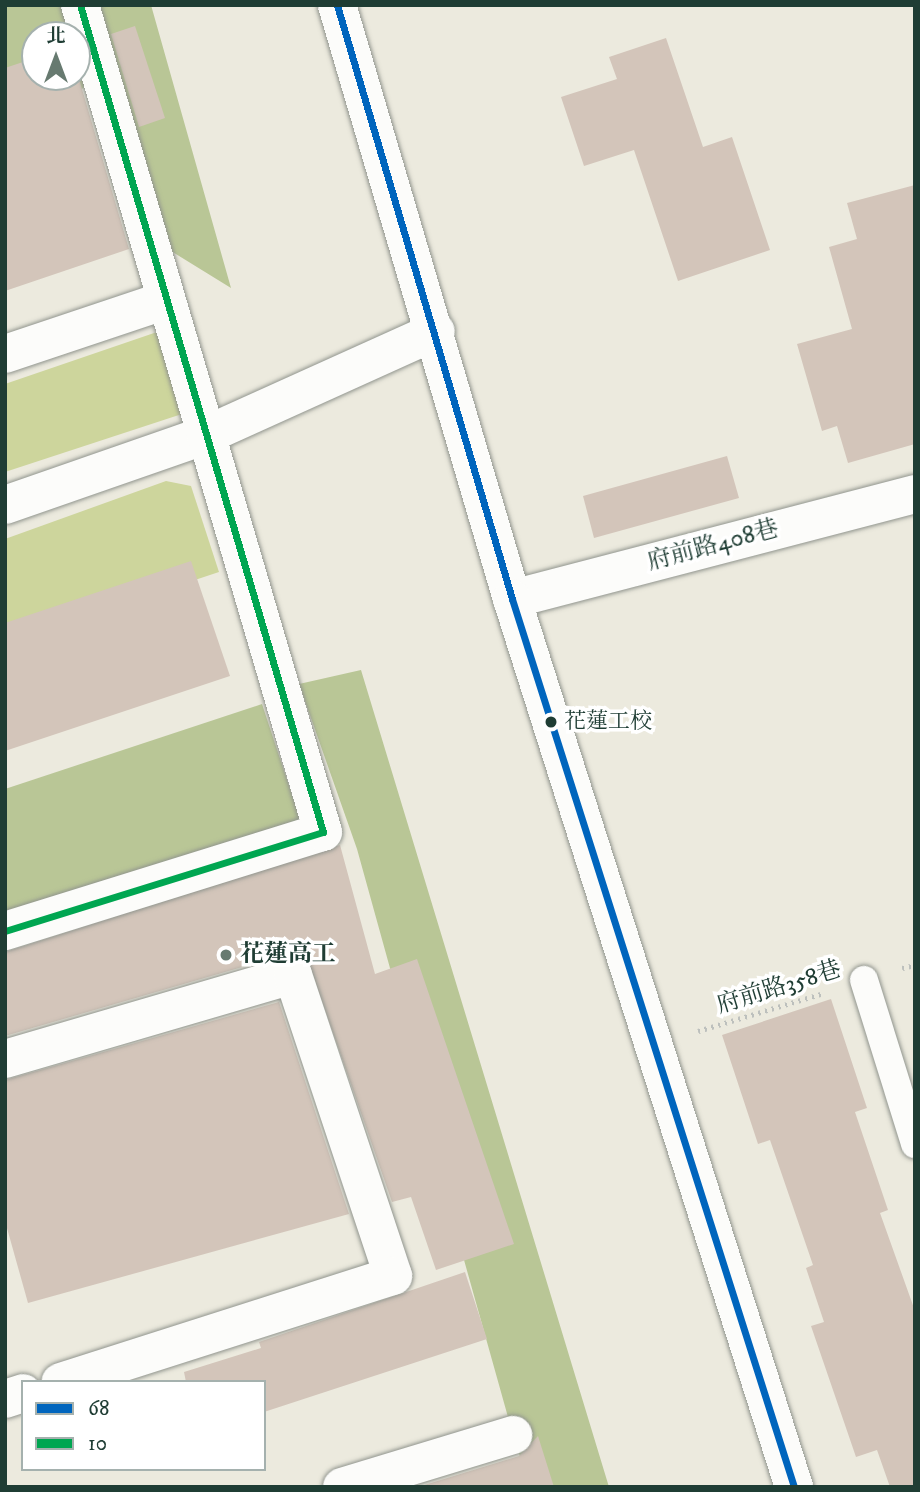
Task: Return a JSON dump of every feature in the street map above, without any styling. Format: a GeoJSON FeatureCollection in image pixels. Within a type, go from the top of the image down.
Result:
{"type":"FeatureCollection","features":[{"type":"Feature","properties":{"kind":"street"},"geometry":{"type":"LineString","coordinates":[[5,931],[323,832],[80,5]]}},
{"type":"Feature","properties":{"kind":"street"},"geometry":{"type":"LineString","coordinates":[[337,5],[436,331],[512,599],[794,1487]]}},
{"type":"Feature","properties":{"kind":"street"},"geometry":{"type":"LineString","coordinates":[[5,354],[166,300]]}},
{"type":"Feature","properties":{"kind":"street"},"geometry":{"type":"LineString","coordinates":[[5,505],[206,435],[436,331]]}},
{"type":"Feature","properties":{"kind":"street","name":"府前路408巷"},"geometry":{"type":"LineString","coordinates":[[512,599],[915,494]]}},
{"type":"Feature","properties":{"kind":"street"},"geometry":{"type":"LineString","coordinates":[[5,1059],[293,975],[393,1276],[66,1380]]}},
{"type":"Feature","properties":{"kind":"street"},"geometry":{"type":"LineString","coordinates":[[342,1487],[513,1435]]}},
{"type":"Feature","properties":{"kind":"lane"},"geometry":{"type":"LineString","coordinates":[[864,980],[915,1144]]}},
{"type":"Feature","properties":{"kind":"path","name":"府前路358巷"},"geometry":{"type":"LineString","coordinates":[[654,1045],[915,965]]}},
{"type":"Feature","properties":{"kind":"green space"},"geometry":{"type":"Polygon","coordinates":[[[5,5],[151,5],[231,288],[171,251],[99,94],[91,91],[91,21],[21,21],[21,91],[75,91],[5,114],[5,5]]]}},
{"type":"Feature","properties":{"kind":"green space"},"geometry":{"type":"Polygon","coordinates":[[[157,332],[185,413],[5,472],[5,384],[157,332]]]}},
{"type":"Feature","properties":{"kind":"green space"},"geometry":{"type":"Polygon","coordinates":[[[166,481],[191,486],[219,572],[5,643],[5,539],[166,481]]]}},
{"type":"Feature","properties":{"kind":"green space"},"geometry":{"type":"Polygon","coordinates":[[[361,670],[609,1487],[530,1487],[513,1435],[391,999],[393,979],[357,849],[299,684],[361,670]]]}},
{"type":"Feature","properties":{"kind":"green space"},"geometry":{"type":"Polygon","coordinates":[[[262,704],[306,837],[5,928],[5,789],[262,704]]]}},
{"type":"Feature","properties":{"kind":"building"},"geometry":{"type":"Polygon","coordinates":[[[135,26],[165,118],[139,127],[111,34],[135,26]]]}},
{"type":"Feature","properties":{"kind":"building"},"geometry":{"type":"Polygon","coordinates":[[[666,38],[703,147],[732,137],[770,250],[678,281],[634,150],[584,166],[561,97],[617,79],[609,57],[666,38]]]}},
{"type":"Feature","properties":{"kind":"building"},"geometry":{"type":"Polygon","coordinates":[[[21,63],[21,91],[83,91],[129,249],[5,291],[5,68],[21,63]]]}},
{"type":"Feature","properties":{"kind":"building"},"geometry":{"type":"Polygon","coordinates":[[[915,185],[915,444],[848,463],[837,426],[822,431],[797,344],[852,329],[829,247],[857,239],[847,203],[915,185]]]}},
{"type":"Feature","properties":{"kind":"building"},"geometry":{"type":"Polygon","coordinates":[[[727,456],[739,498],[594,538],[583,496],[727,456]]]}},
{"type":"Feature","properties":{"kind":"building"},"geometry":{"type":"Polygon","coordinates":[[[191,561],[230,676],[5,751],[5,623],[191,561]]]}},
{"type":"Feature","properties":{"kind":"building"},"geometry":{"type":"Polygon","coordinates":[[[340,845],[375,974],[417,959],[514,1244],[436,1270],[411,1197],[392,1202],[307,958],[287,954],[5,1036],[5,952],[340,845]]]}},
{"type":"Feature","properties":{"kind":"building"},"geometry":{"type":"Polygon","coordinates":[[[831,999],[867,1108],[855,1112],[888,1210],[880,1213],[915,1311],[915,1487],[890,1487],[877,1450],[856,1457],[811,1326],[824,1322],[806,1268],[813,1265],[770,1140],[758,1144],[722,1035],[831,999]]]}},
{"type":"Feature","properties":{"kind":"building"},"geometry":{"type":"Polygon","coordinates":[[[279,1002],[349,1214],[28,1303],[5,1221],[5,1080],[279,1002]]]}},
{"type":"Feature","properties":{"kind":"building"},"geometry":{"type":"Polygon","coordinates":[[[465,1272],[487,1339],[266,1411],[266,1380],[186,1380],[184,1372],[261,1348],[259,1342],[465,1272]]]}},
{"type":"Feature","properties":{"kind":"building"},"geometry":{"type":"Polygon","coordinates":[[[538,1436],[554,1487],[418,1487],[519,1456],[538,1436]]]}},
{"type":"Feature","properties":{"kind":"transit line","name":"10"},"geometry":{"type":"LineString","coordinates":[[5,931],[323,832],[80,5]]}},
{"type":"Feature","properties":{"kind":"transit line","name":"68"},"geometry":{"type":"LineString","coordinates":[[337,5],[512,599],[794,1487]]}},
{"type":"Feature","properties":{"kind":"place","name":"花蓮工校"},"geometry":{"type":"Point","coordinates":[551,722]}},
{"type":"Feature","properties":{"kind":"place","name":"花蓮高工"},"geometry":{"type":"Point","coordinates":[226,955]}}]}
